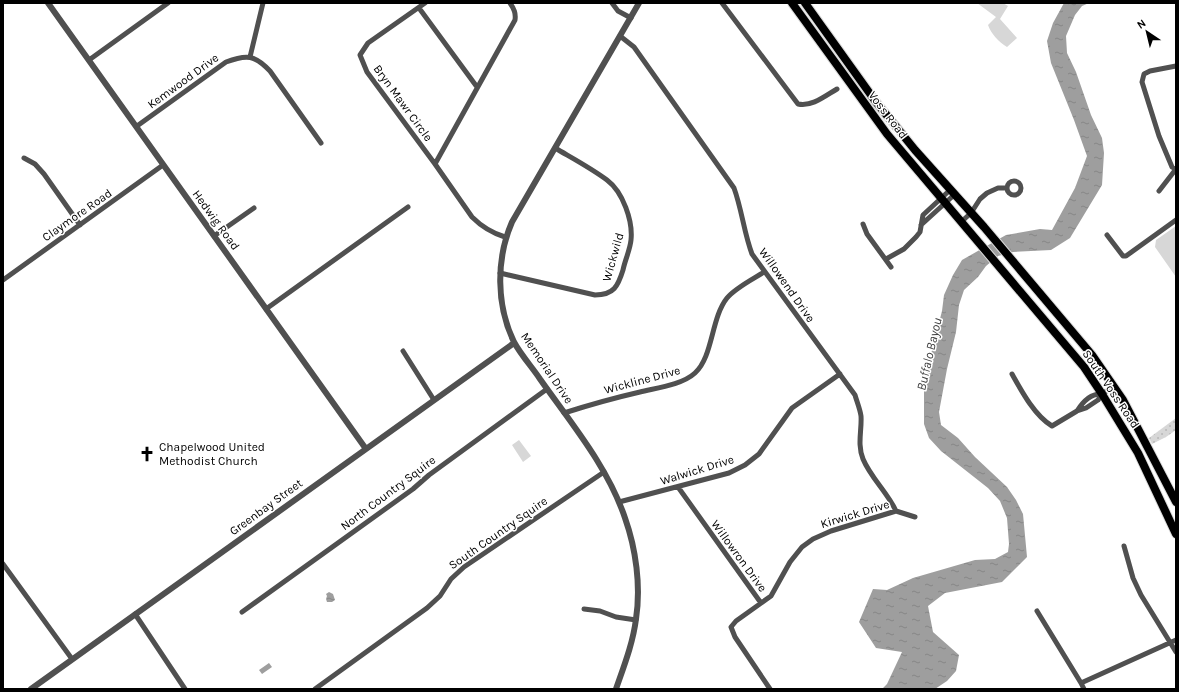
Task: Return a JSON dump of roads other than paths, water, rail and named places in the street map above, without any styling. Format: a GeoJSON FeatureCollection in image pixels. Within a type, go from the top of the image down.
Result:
{"type":"FeatureCollection","features":[{"type":"Feature","properties":{"kind":"main road","name":"Voss Road"},"geometry":{"type":"LineString","coordinates":[[792,3],[887,134],[973,237]]}},
{"type":"Feature","properties":{"kind":"main road","name":"Voss Road"},"geometry":{"type":"LineString","coordinates":[[805,3],[876,102],[952,193],[984,227]]}},
{"type":"Feature","properties":{"kind":"main road"},"geometry":{"type":"LineString","coordinates":[[828,54],[837,48]]}},
{"type":"Feature","properties":{"kind":"main road"},"geometry":{"type":"LineString","coordinates":[[906,157],[915,150]]}},
{"type":"Feature","properties":{"kind":"main road","name":"South Voss Road"},"geometry":{"type":"LineString","coordinates":[[984,227],[1057,313],[1114,386],[1140,432],[1176,502]]}},
{"type":"Feature","properties":{"kind":"main road","name":"South Voss Road"},"geometry":{"type":"LineString","coordinates":[[973,237],[1084,367],[1138,452],[1175,530]]}},
{"type":"Feature","properties":{"kind":"main road"},"geometry":{"type":"LineString","coordinates":[[1051,329],[1054,317],[1057,313]]}},
{"type":"Feature","properties":{"kind":"street","name":"Hedwig Road"},"geometry":{"type":"LineString","coordinates":[[48,3],[366,449]]}},
{"type":"Feature","properties":{"kind":"street"},"geometry":{"type":"LineString","coordinates":[[89,60],[168,3]]}},
{"type":"Feature","properties":{"kind":"street"},"geometry":{"type":"LineString","coordinates":[[263,3],[250,57],[261,61],[270,71],[321,143]]}},
{"type":"Feature","properties":{"kind":"street","name":"Bryn Mawr Circle"},"geometry":{"type":"LineString","coordinates":[[425,3],[368,43],[360,54],[367,72],[472,217],[479,224],[497,235],[505,237]]}},
{"type":"Feature","properties":{"kind":"street","name":"Bryn Mawr Circle"},"geometry":{"type":"LineString","coordinates":[[435,164],[515,20],[516,14],[510,3]]}},
{"type":"Feature","properties":{"kind":"street"},"geometry":{"type":"LineString","coordinates":[[612,3],[618,11],[631,18]]}},
{"type":"Feature","properties":{"kind":"street","name":"Memorial Drive"},"geometry":{"type":"LineString","coordinates":[[616,689],[629,652],[636,620],[637,594],[634,557],[626,518],[604,472],[514,342],[503,310],[500,273],[505,237],[512,222],[639,3]]}},
{"type":"Feature","properties":{"kind":"street"},"geometry":{"type":"LineString","coordinates":[[722,3],[798,104],[805,105],[812,103],[837,89]]}},
{"type":"Feature","properties":{"kind":"street"},"geometry":{"type":"LineString","coordinates":[[419,8],[477,87]]}},
{"type":"Feature","properties":{"kind":"street","name":"Willowend Drive"},"geometry":{"type":"LineString","coordinates":[[620,36],[634,47],[734,188],[739,200],[746,238],[752,254],[855,395],[861,416],[860,444],[863,458],[872,474],[890,498],[896,511]]}},
{"type":"Feature","properties":{"kind":"street","name":"Kemwood Drive"},"geometry":{"type":"LineString","coordinates":[[137,126],[226,62],[237,58],[250,57]]}},
{"type":"Feature","properties":{"kind":"street"},"geometry":{"type":"LineString","coordinates":[[1159,191],[1176,169],[1172,167],[1159,136],[1142,82],[1144,74],[1150,71],[1176,66]]}},
{"type":"Feature","properties":{"kind":"street","name":"Wickwild"},"geometry":{"type":"LineString","coordinates":[[500,273],[595,296],[610,293],[616,288],[619,282],[631,242],[630,220],[622,200],[608,181],[555,148]]}},
{"type":"Feature","properties":{"kind":"street"},"geometry":{"type":"LineString","coordinates":[[24,158],[35,164],[44,174],[80,225]]}},
{"type":"Feature","properties":{"kind":"street","name":"Claymore Road"},"geometry":{"type":"LineString","coordinates":[[3,280],[163,165]]}},
{"type":"Feature","properties":{"kind":"street"},"geometry":{"type":"LineString","coordinates":[[961,222],[971,213],[980,199],[987,193],[998,188],[1007,188]]}},
{"type":"Feature","properties":{"kind":"street"},"geometry":{"type":"LineString","coordinates":[[886,259],[904,249],[916,237],[920,232],[921,225],[952,193]]}},
{"type":"Feature","properties":{"kind":"street"},"geometry":{"type":"LineString","coordinates":[[266,309],[408,207]]}},
{"type":"Feature","properties":{"kind":"street"},"geometry":{"type":"LineString","coordinates":[[214,236],[254,208]]}},
{"type":"Feature","properties":{"kind":"street"},"geometry":{"type":"LineString","coordinates":[[1107,235],[1123,256],[1126,256],[1176,220]]}},
{"type":"Feature","properties":{"kind":"street"},"geometry":{"type":"LineString","coordinates":[[863,224],[867,234],[891,267]]}},
{"type":"Feature","properties":{"kind":"street","name":"Wickline Drive"},"geometry":{"type":"LineString","coordinates":[[564,413],[590,404],[679,382],[694,374],[704,360],[726,299],[732,293],[764,272]]}},
{"type":"Feature","properties":{"kind":"street","name":"Greenbay Street"},"geometry":{"type":"LineString","coordinates":[[31,689],[514,342]]}},
{"type":"Feature","properties":{"kind":"street"},"geometry":{"type":"LineString","coordinates":[[403,351],[434,400]]}},
{"type":"Feature","properties":{"kind":"street","name":"Walwick Drive"},"geometry":{"type":"LineString","coordinates":[[619,502],[729,473],[745,465],[760,454],[792,408],[840,374]]}},
{"type":"Feature","properties":{"kind":"street"},"geometry":{"type":"LineString","coordinates":[[1012,374],[1020,389],[1043,421],[1052,426],[1077,411],[1086,408],[1114,386]]}},
{"type":"Feature","properties":{"kind":"street","name":"North Country Squire"},"geometry":{"type":"LineString","coordinates":[[242,612],[413,489],[429,475],[547,389]]}},
{"type":"Feature","properties":{"kind":"street","name":"South Country Squire"},"geometry":{"type":"LineString","coordinates":[[315,689],[428,608],[440,596],[451,579],[464,567],[604,472]]}},
{"type":"Feature","properties":{"kind":"street","name":"Willowron Drive"},"geometry":{"type":"LineString","coordinates":[[678,487],[762,603],[736,621],[731,627],[770,689]]}},
{"type":"Feature","properties":{"kind":"street","name":"Kirwick Drive"},"geometry":{"type":"LineString","coordinates":[[762,603],[771,596],[790,562],[802,547],[813,539],[831,531],[896,511],[915,517]]}},
{"type":"Feature","properties":{"kind":"street"},"geometry":{"type":"LineString","coordinates":[[1124,546],[1133,578],[1141,595],[1176,652]]}},
{"type":"Feature","properties":{"kind":"street"},"geometry":{"type":"LineString","coordinates":[[3,564],[72,659]]}},
{"type":"Feature","properties":{"kind":"street"},"geometry":{"type":"LineString","coordinates":[[584,609],[600,611],[616,618],[636,620]]}},
{"type":"Feature","properties":{"kind":"street"},"geometry":{"type":"LineString","coordinates":[[1037,611],[1082,683],[1084,689]]}},
{"type":"Feature","properties":{"kind":"street"},"geometry":{"type":"LineString","coordinates":[[135,614],[185,689]]}},
{"type":"Feature","properties":{"kind":"street"},"geometry":{"type":"LineString","coordinates":[[1082,683],[1176,640]]}},
{"type":"Feature","properties":{"kind":"water"},"geometry":{"type":"Polygon","coordinates":[[[1064,3],[1089,3],[1082,6],[1075,15],[1066,36],[1067,53],[1076,72],[1091,115],[1102,138],[1104,153],[1102,185],[1070,238],[1051,250],[1013,252],[998,256],[986,266],[978,277],[964,290],[959,305],[956,332],[939,412],[941,425],[958,438],[975,457],[1007,487],[1016,500],[1023,514],[1027,557],[1002,582],[945,593],[928,606],[933,632],[959,655],[956,671],[947,681],[935,689],[882,689],[887,684],[902,652],[876,648],[859,622],[873,589],[887,590],[913,578],[975,560],[995,559],[1008,552],[1009,544],[1007,518],[1000,501],[988,488],[941,451],[929,438],[924,424],[924,388],[942,311],[944,295],[962,260],[1006,235],[1040,229],[1052,230],[1075,188],[1087,156],[1051,63],[1047,41],[1053,23],[1064,3]]]}},
{"type":"Feature","properties":{"kind":"water"},"geometry":{"type":"Polygon","coordinates":[[[329,592],[333,594],[335,600],[332,602],[327,602],[326,599],[326,594],[329,592]]]}},
{"type":"Feature","properties":{"kind":"water"},"geometry":{"type":"Polygon","coordinates":[[[269,663],[272,667],[262,674],[259,670],[269,663]]]}},
{"type":"Feature","properties":{"kind":"place","name":"Chapelwood United Methodist Church"},"geometry":{"type":"Point","coordinates":[147,454]}},
{"type":"Feature","properties":{"kind":"water label","name":"Buffalo Bayou"},"geometry":{"type":"Point","coordinates":[929,354]}}]}
